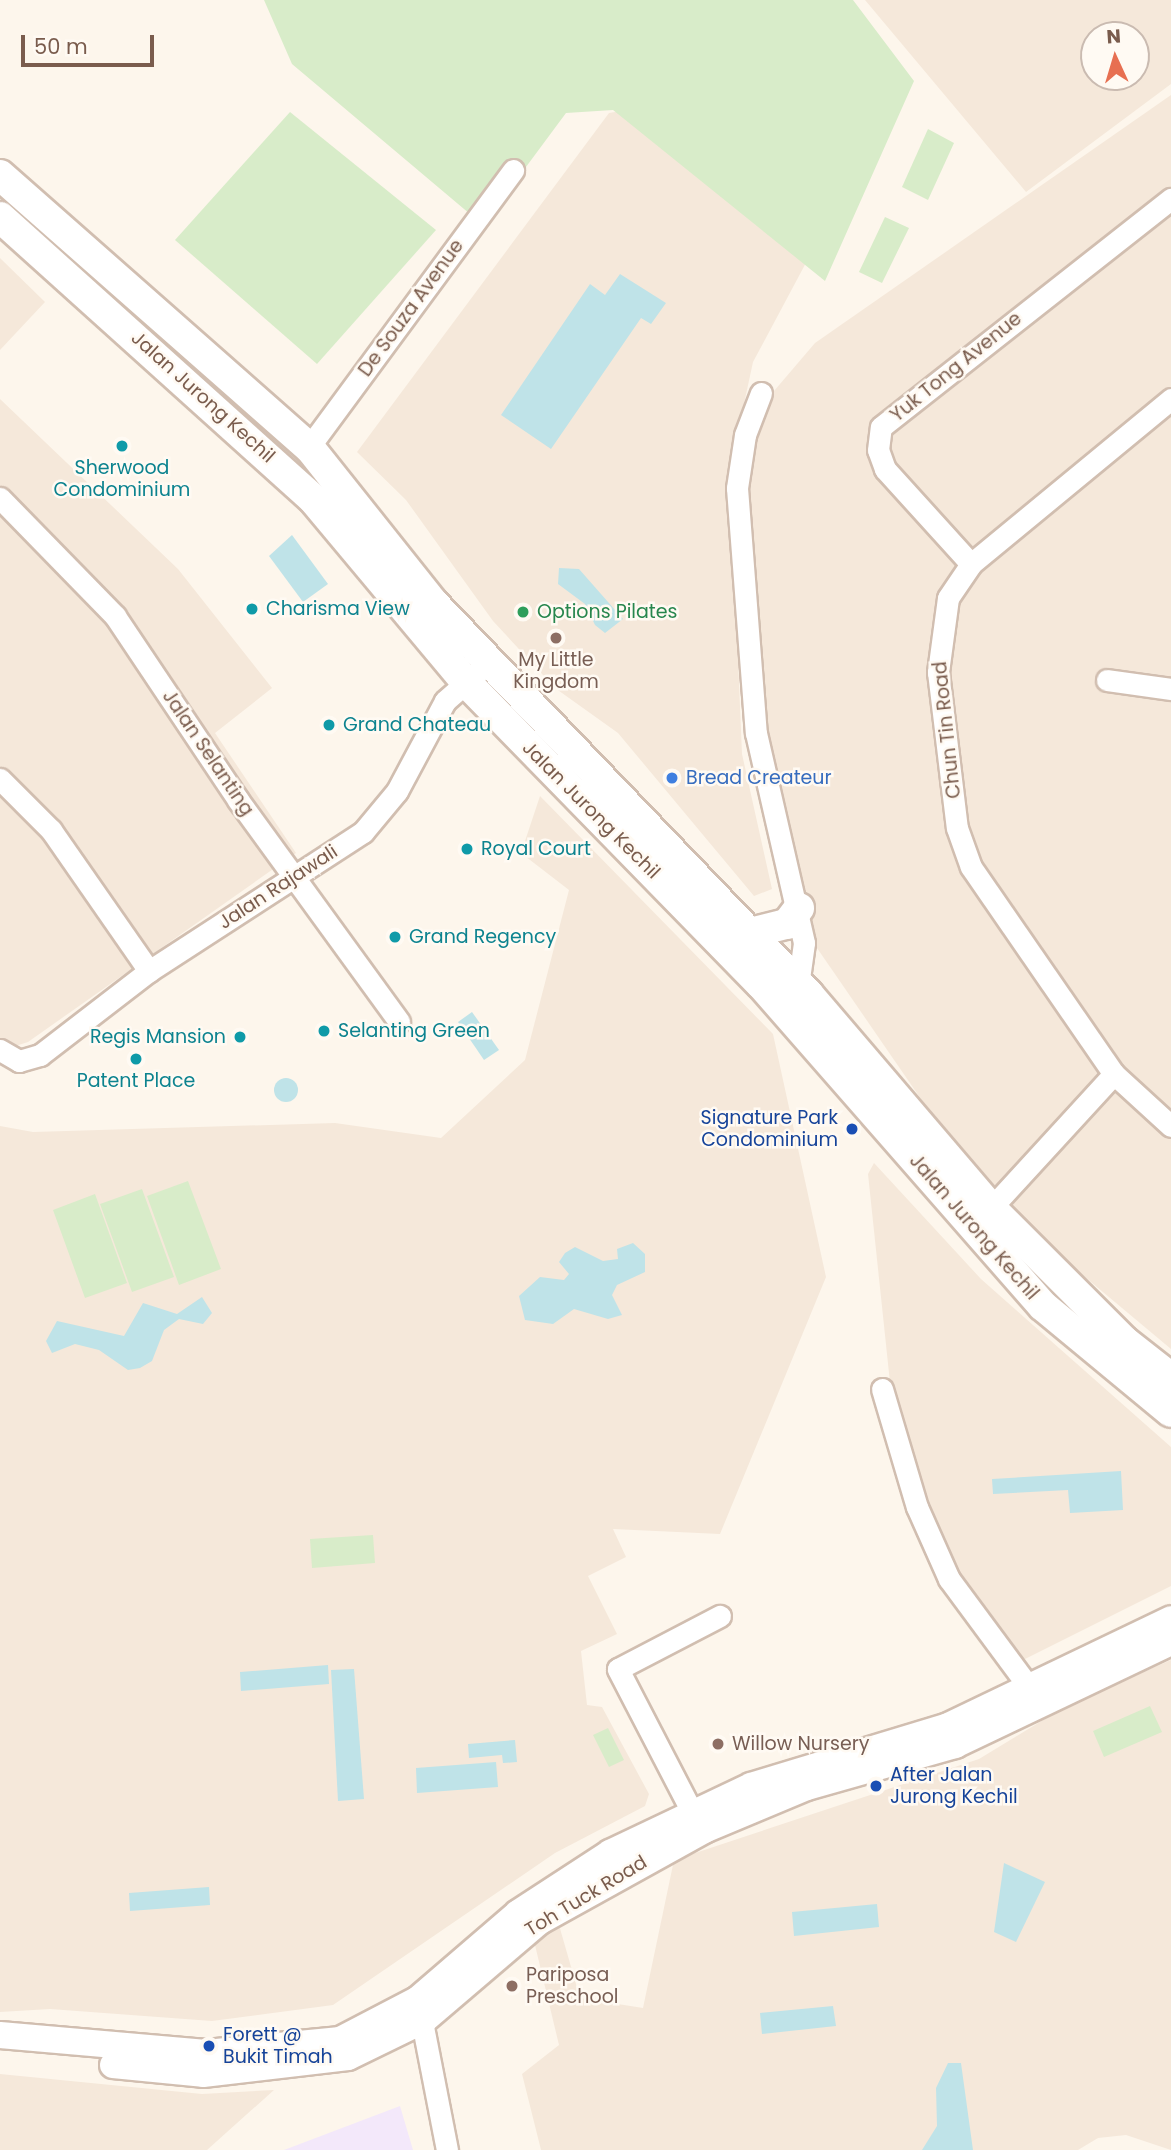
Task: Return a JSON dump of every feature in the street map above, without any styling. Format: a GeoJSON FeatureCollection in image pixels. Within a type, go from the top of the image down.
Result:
{"type":"FeatureCollection","features":[{"type":"Feature","properties":{"kind":"main road","name":"Jalan Jurong Kechil"},"geometry":{"type":"LineString","coordinates":[[0,175],[309,447],[534,754],[786,1013],[1043,1306],[1171,1412]]}},
{"type":"Feature","properties":{"kind":"main road","name":"Jalan Jurong Kechil"},"geometry":{"type":"LineString","coordinates":[[0,217],[313,499],[477,673],[558,732],[799,984],[991,1208],[1124,1341],[1171,1378]]}},
{"type":"Feature","properties":{"kind":"main road"},"geometry":{"type":"LineString","coordinates":[[534,754],[536,734],[558,732]]}},
{"type":"Feature","properties":{"kind":"main road"},"geometry":{"type":"LineString","coordinates":[[750,933],[787,924],[799,908]]}},
{"type":"Feature","properties":{"kind":"street","name":"De Souza Avenue"},"geometry":{"type":"LineString","coordinates":[[309,447],[513,170]]}},
{"type":"Feature","properties":{"kind":"street","name":"Yuk Tong Avenue"},"geometry":{"type":"LineString","coordinates":[[971,564],[885,469],[878,450],[881,427],[1169,203]]}},
{"type":"Feature","properties":{"kind":"street"},"geometry":{"type":"LineString","coordinates":[[761,393],[745,435],[739,515],[756,733],[799,908],[805,954],[799,984],[786,1013]]}},
{"type":"Feature","properties":{"kind":"street","name":"Chun Tin Road"},"geometry":{"type":"LineString","coordinates":[[1171,399],[971,564],[948,598],[939,660],[957,828],[971,867],[1114,1074],[1171,1126]]}},
{"type":"Feature","properties":{"kind":"street","name":"Jalan Selanting"},"geometry":{"type":"LineString","coordinates":[[0,498],[116,616],[399,1022]]}},
{"type":"Feature","properties":{"kind":"street","name":"Jalan Rajawali"},"geometry":{"type":"LineString","coordinates":[[9,1056],[40,1055],[149,971],[363,832],[397,791],[445,701],[477,673]]}},
{"type":"Feature","properties":{"kind":"street"},"geometry":{"type":"LineString","coordinates":[[1107,680],[1171,689]]}},
{"type":"Feature","properties":{"kind":"street"},"geometry":{"type":"LineString","coordinates":[[0,779],[60,841],[149,971]]}},
{"type":"Feature","properties":{"kind":"street"},"geometry":{"type":"LineString","coordinates":[[991,1208],[1114,1074]]}},
{"type":"Feature","properties":{"kind":"street"},"geometry":{"type":"LineString","coordinates":[[883,1390],[917,1507],[949,1579],[1035,1694]]}},
{"type":"Feature","properties":{"kind":"street"},"geometry":{"type":"LineString","coordinates":[[692,1812],[618,1669],[720,1616]]}},
{"type":"Feature","properties":{"kind":"street","name":"Toh Tuck Road"},"geometry":{"type":"LineString","coordinates":[[0,2053],[272,2051],[340,2040],[420,2010],[540,1921],[704,1830],[807,1787],[955,1745],[1035,1694],[1171,1619]]}},
{"type":"Feature","properties":{"kind":"street","name":"Toh Tuck Road"},"geometry":{"type":"LineString","coordinates":[[420,2010],[532,1903],[692,1812],[800,1770],[902,1744],[1171,1643]]}},
{"type":"Feature","properties":{"kind":"street"},"geometry":{"type":"LineString","coordinates":[[420,2010],[447,2150]]}},
{"type":"Feature","properties":{"kind":"street","name":"Toh Tuck Road"},"geometry":{"type":"LineString","coordinates":[[0,2035],[71,2052]]}},
{"type":"Feature","properties":{"kind":"shaded area"},"geometry":{"type":"Polygon","coordinates":[[[865,0],[1171,0],[1171,84],[1026,192],[865,0]]]}},
{"type":"Feature","properties":{"kind":"shaded area"},"geometry":{"type":"Polygon","coordinates":[[[1171,95],[1171,1349],[987,1195],[795,916],[747,689],[742,457],[774,391],[815,343],[1171,95]]]}},
{"type":"Feature","properties":{"kind":"shaded area"},"geometry":{"type":"Polygon","coordinates":[[[633,109],[808,259],[753,362],[730,469],[742,754],[772,889],[754,896],[618,733],[555,688],[493,621],[406,500],[357,452],[609,113],[633,109]]]}},
{"type":"Feature","properties":{"kind":"shaded area"},"geometry":{"type":"Polygon","coordinates":[[[0,258],[45,302],[0,350],[0,258]]]}},
{"type":"Feature","properties":{"kind":"shaded area"},"geometry":{"type":"Polygon","coordinates":[[[0,399],[178,569],[272,688],[215,733],[296,853],[28,1042],[0,1051],[0,399]]]}},
{"type":"Feature","properties":{"kind":"shaded area"},"geometry":{"type":"Polygon","coordinates":[[[540,796],[773,1034],[826,1277],[720,1534],[613,1529],[626,1557],[588,1576],[617,1634],[581,1651],[587,1705],[602,1707],[649,1794],[645,1806],[555,1853],[333,2005],[212,2021],[50,2009],[0,2012],[0,1126],[33,1132],[335,1123],[441,1138],[525,1060],[569,890],[521,853],[540,796]]]}},
{"type":"Feature","properties":{"kind":"shaded area"},"geometry":{"type":"Polygon","coordinates":[[[874,1163],[981,1279],[1171,1447],[1171,1586],[1021,1661],[982,1615],[947,1553],[891,1392],[868,1174],[874,1163]]]}},
{"type":"Feature","properties":{"kind":"shaded area"},"geometry":{"type":"Polygon","coordinates":[[[1171,1660],[1171,2150],[1126,2135],[1098,2138],[1078,2150],[541,2150],[522,2074],[559,2045],[534,1941],[559,1925],[580,1998],[643,2008],[674,1860],[979,1759],[1068,1705],[1171,1660]]]}},
{"type":"Feature","properties":{"kind":"shaded area"},"geometry":{"type":"Polygon","coordinates":[[[0,2074],[202,2094],[274,2090],[207,2150],[0,2150],[0,2074]]]}},
{"type":"Feature","properties":{"kind":"shaded area"},"geometry":{"type":"Polygon","coordinates":[[[400,2106],[413,2150],[284,2150],[400,2106]]]}},
{"type":"Feature","properties":{"kind":"green space"},"geometry":{"type":"Polygon","coordinates":[[[264,0],[853,0],[914,81],[825,281],[613,110],[566,113],[483,225],[292,64],[264,0]]]}},
{"type":"Feature","properties":{"kind":"green space"},"geometry":{"type":"Polygon","coordinates":[[[290,112],[436,230],[317,364],[175,240],[290,112]]]}},
{"type":"Feature","properties":{"kind":"green space"},"geometry":{"type":"Polygon","coordinates":[[[928,129],[954,143],[928,200],[902,187],[928,129]]]}},
{"type":"Feature","properties":{"kind":"green space"},"geometry":{"type":"Polygon","coordinates":[[[885,217],[909,228],[882,283],[859,272],[885,217]]]}},
{"type":"Feature","properties":{"kind":"green space"},"geometry":{"type":"Polygon","coordinates":[[[188,1181],[221,1269],[179,1285],[147,1196],[188,1181]]]}},
{"type":"Feature","properties":{"kind":"green space"},"geometry":{"type":"Polygon","coordinates":[[[142,1189],[174,1277],[132,1292],[100,1204],[142,1189]]]}},
{"type":"Feature","properties":{"kind":"green space"},"geometry":{"type":"Polygon","coordinates":[[[95,1194],[127,1283],[85,1298],[53,1210],[95,1194]]]}},
{"type":"Feature","properties":{"kind":"green space"},"geometry":{"type":"Polygon","coordinates":[[[373,1535],[375,1563],[312,1568],[310,1539],[373,1535]]]}},
{"type":"Feature","properties":{"kind":"green space"},"geometry":{"type":"Polygon","coordinates":[[[1150,1706],[1162,1732],[1104,1757],[1093,1731],[1150,1706]]]}},
{"type":"Feature","properties":{"kind":"green space"},"geometry":{"type":"Polygon","coordinates":[[[608,1728],[624,1760],[609,1767],[593,1735],[608,1728]]]}},
{"type":"Feature","properties":{"kind":"water"},"geometry":{"type":"Polygon","coordinates":[[[620,274],[666,303],[651,324],[641,318],[551,449],[501,415],[590,284],[605,295],[620,274]]]}},
{"type":"Feature","properties":{"kind":"water"},"geometry":{"type":"Polygon","coordinates":[[[292,535],[328,584],[303,602],[269,556],[292,535]]]}},
{"type":"Feature","properties":{"kind":"water"},"geometry":{"type":"Polygon","coordinates":[[[559,568],[579,569],[623,619],[605,633],[595,625],[585,604],[558,584],[559,568]]]}},
{"type":"Feature","properties":{"kind":"water"},"geometry":{"type":"Polygon","coordinates":[[[472,1012],[499,1050],[484,1060],[458,1022],[472,1012]]]}},
{"type":"Feature","properties":{"kind":"water"},"geometry":{"type":"Polygon","coordinates":[[[286,1078],[297,1085],[298,1090],[291,1101],[286,1102],[275,1095],[274,1090],[281,1079],[286,1078]]]}},
{"type":"Feature","properties":{"kind":"water"},"geometry":{"type":"Polygon","coordinates":[[[633,1243],[645,1254],[645,1272],[617,1285],[612,1295],[622,1315],[608,1319],[574,1309],[553,1324],[525,1320],[519,1296],[540,1277],[564,1280],[569,1274],[559,1262],[565,1253],[575,1247],[603,1261],[618,1259],[617,1249],[633,1243]]]}},
{"type":"Feature","properties":{"kind":"water"},"geometry":{"type":"Polygon","coordinates":[[[202,1297],[212,1313],[203,1324],[179,1319],[164,1330],[152,1361],[140,1368],[128,1370],[99,1350],[75,1344],[52,1353],[46,1341],[57,1321],[124,1336],[143,1303],[177,1314],[202,1297]]]}},
{"type":"Feature","properties":{"kind":"water"},"geometry":{"type":"Polygon","coordinates":[[[1121,1471],[1123,1510],[1070,1513],[1068,1490],[993,1494],[992,1479],[1121,1471]]]}},
{"type":"Feature","properties":{"kind":"water"},"geometry":{"type":"Polygon","coordinates":[[[328,1665],[329,1684],[241,1691],[240,1672],[328,1665]]]}},
{"type":"Feature","properties":{"kind":"water"},"geometry":{"type":"Polygon","coordinates":[[[354,1669],[364,1799],[338,1801],[331,1670],[354,1669]]]}},
{"type":"Feature","properties":{"kind":"water"},"geometry":{"type":"Polygon","coordinates":[[[515,1740],[517,1762],[503,1763],[502,1755],[469,1758],[468,1744],[515,1740]]]}},
{"type":"Feature","properties":{"kind":"water"},"geometry":{"type":"Polygon","coordinates":[[[496,1762],[498,1787],[417,1793],[416,1768],[496,1762]]]}},
{"type":"Feature","properties":{"kind":"water"},"geometry":{"type":"Polygon","coordinates":[[[1004,1863],[1045,1882],[1016,1942],[994,1932],[1004,1863]]]}},
{"type":"Feature","properties":{"kind":"water"},"geometry":{"type":"Polygon","coordinates":[[[209,1887],[210,1905],[130,1911],[129,1893],[209,1887]]]}},
{"type":"Feature","properties":{"kind":"water"},"geometry":{"type":"Polygon","coordinates":[[[877,1904],[879,1927],[794,1936],[792,1912],[877,1904]]]}},
{"type":"Feature","properties":{"kind":"water"},"geometry":{"type":"Polygon","coordinates":[[[833,2006],[836,2026],[762,2034],[760,2013],[833,2006]]]}},
{"type":"Feature","properties":{"kind":"water"},"geometry":{"type":"Polygon","coordinates":[[[948,2063],[961,2063],[973,2150],[922,2150],[937,2126],[936,2088],[948,2063]]]}},
{"type":"Feature","properties":{"kind":"place","name":"Sherwood Condominium"},"geometry":{"type":"Point","coordinates":[122,446]}},
{"type":"Feature","properties":{"kind":"place","name":"Charisma View"},"geometry":{"type":"Point","coordinates":[252,609]}},
{"type":"Feature","properties":{"kind":"place","name":"Options Pilates"},"geometry":{"type":"Point","coordinates":[523,612]}},
{"type":"Feature","properties":{"kind":"place","name":"My Little Kingdom"},"geometry":{"type":"Point","coordinates":[556,638]}},
{"type":"Feature","properties":{"kind":"place","name":"Grand Chateau"},"geometry":{"type":"Point","coordinates":[329,725]}},
{"type":"Feature","properties":{"kind":"place","name":"Bread Createur"},"geometry":{"type":"Point","coordinates":[672,778]}},
{"type":"Feature","properties":{"kind":"place","name":"Royal Court"},"geometry":{"type":"Point","coordinates":[467,849]}},
{"type":"Feature","properties":{"kind":"place","name":"Grand Regency"},"geometry":{"type":"Point","coordinates":[395,937]}},
{"type":"Feature","properties":{"kind":"place","name":"Selanting Green"},"geometry":{"type":"Point","coordinates":[324,1031]}},
{"type":"Feature","properties":{"kind":"place","name":"Regis Mansion"},"geometry":{"type":"Point","coordinates":[240,1037]}},
{"type":"Feature","properties":{"kind":"place","name":"Patent Place"},"geometry":{"type":"Point","coordinates":[136,1059]}},
{"type":"Feature","properties":{"kind":"place","name":"Signature Park Condominium"},"geometry":{"type":"Point","coordinates":[852,1129]}},
{"type":"Feature","properties":{"kind":"place","name":"Willow Nursery"},"geometry":{"type":"Point","coordinates":[718,1744]}},
{"type":"Feature","properties":{"kind":"place","name":"After Jalan Jurong Kechil"},"geometry":{"type":"Point","coordinates":[876,1786]}},
{"type":"Feature","properties":{"kind":"place","name":"Pariposa Preschool"},"geometry":{"type":"Point","coordinates":[512,1986]}},
{"type":"Feature","properties":{"kind":"place","name":"Forett @ Bukit Timah"},"geometry":{"type":"Point","coordinates":[209,2046]}}]}
